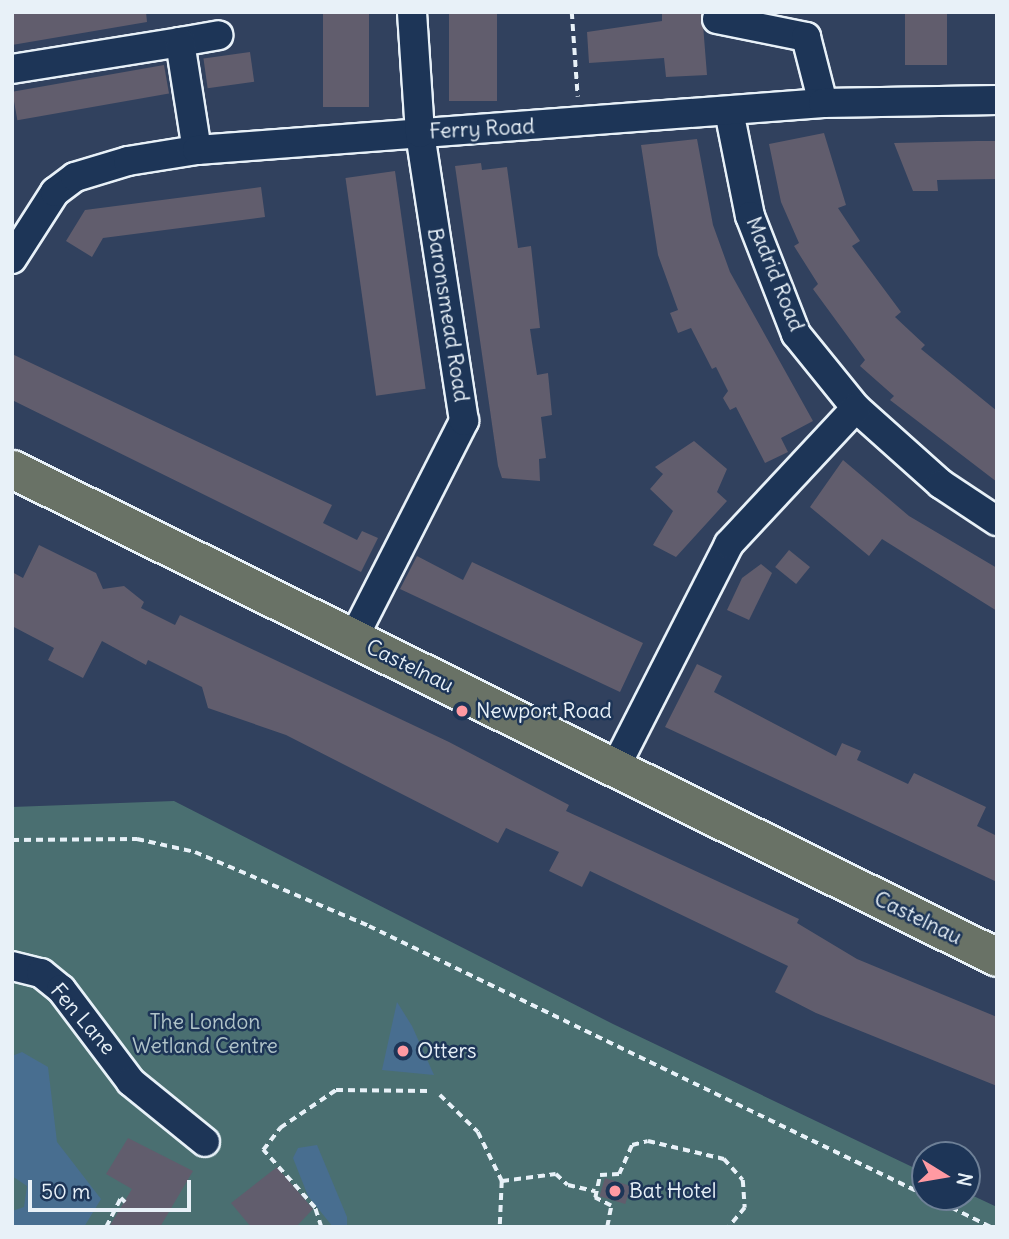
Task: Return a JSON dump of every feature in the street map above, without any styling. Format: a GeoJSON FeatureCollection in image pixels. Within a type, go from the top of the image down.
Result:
{"type":"FeatureCollection","features":[{"type":"Feature","properties":{"kind":"main road","name":"Castelnau"},"geometry":{"type":"LineString","coordinates":[[12,469],[997,957]]}},
{"type":"Feature","properties":{"kind":"street","name":"Baronsmead Road"},"geometry":{"type":"LineString","coordinates":[[353,639],[464,421],[420,132],[412,12]]}},
{"type":"Feature","properties":{"kind":"street"},"geometry":{"type":"LineString","coordinates":[[717,19],[806,37],[823,103]]}},
{"type":"Feature","properties":{"kind":"street"},"geometry":{"type":"LineString","coordinates":[[12,69],[218,35]]}},
{"type":"Feature","properties":{"kind":"street"},"geometry":{"type":"LineString","coordinates":[[180,42],[197,150]]}},
{"type":"Feature","properties":{"kind":"street","name":"Ferry Road"},"geometry":{"type":"LineString","coordinates":[[12,259],[55,192],[75,177],[197,150],[420,132],[579,124],[823,103],[997,100]]}},
{"type":"Feature","properties":{"kind":"street","name":"Madrid Road"},"geometry":{"type":"LineString","coordinates":[[729,111],[750,216],[796,334],[856,408],[941,484],[997,521]]}},
{"type":"Feature","properties":{"kind":"street"},"geometry":{"type":"LineString","coordinates":[[616,766],[729,544],[856,408]]}},
{"type":"Feature","properties":{"kind":"street","name":"Fen Lane"},"geometry":{"type":"LineString","coordinates":[[12,966],[41,973],[61,989],[131,1082],[205,1142]]}},
{"type":"Feature","properties":{"kind":"path"},"geometry":{"type":"LineString","coordinates":[[572,12],[579,124]]}},
{"type":"Feature","properties":{"kind":"path"},"geometry":{"type":"LineString","coordinates":[[12,840],[137,839],[195,852],[369,926],[911,1188]]}},
{"type":"Feature","properties":{"kind":"path"},"geometry":{"type":"LineString","coordinates":[[321,1227],[315,1208],[263,1150],[280,1128],[336,1090],[429,1091]]}},
{"type":"Feature","properties":{"kind":"path"},"geometry":{"type":"LineString","coordinates":[[440,1095],[478,1132],[502,1181],[500,1227]]}},
{"type":"Feature","properties":{"kind":"path"},"geometry":{"type":"LineString","coordinates":[[607,1227],[611,1206],[595,1198],[600,1175],[619,1174],[632,1145],[648,1141],[684,1146],[724,1159],[743,1180],[745,1208],[729,1227]]}},
{"type":"Feature","properties":{"kind":"path"},"geometry":{"type":"LineString","coordinates":[[502,1181],[556,1174],[595,1191]]}},
{"type":"Feature","properties":{"kind":"path"},"geometry":{"type":"LineString","coordinates":[[106,1227],[121,1198],[124,1202]]}},
{"type":"Feature","properties":{"kind":"path"},"geometry":{"type":"LineString","coordinates":[[958,1211],[991,1227]]}},
{"type":"Feature","properties":{"kind":"green space","name":"The London Wetland Centre"},"geometry":{"type":"Polygon","coordinates":[[[174,801],[613,1024],[911,1166],[911,1211],[981,1211],[981,1200],[997,1207],[997,1227],[12,1227],[12,807],[174,801]]]}},
{"type":"Feature","properties":{"kind":"water"},"geometry":{"type":"Polygon","coordinates":[[[397,1002],[412,1026],[434,1075],[382,1070],[397,1002]]]}},
{"type":"Feature","properties":{"kind":"water"},"geometry":{"type":"Polygon","coordinates":[[[22,1052],[48,1067],[57,1142],[101,1199],[84,1227],[12,1227],[12,1211],[24,1207],[27,1186],[12,1176],[12,1056],[22,1052]]]}},
{"type":"Feature","properties":{"kind":"water"},"geometry":{"type":"Polygon","coordinates":[[[317,1145],[347,1217],[347,1227],[333,1227],[308,1196],[293,1158],[298,1148],[317,1145]]]}},
{"type":"Feature","properties":{"kind":"building"},"geometry":{"type":"Polygon","coordinates":[[[12,12],[146,12],[147,22],[12,45],[12,12]]]}},
{"type":"Feature","properties":{"kind":"building"},"geometry":{"type":"Polygon","coordinates":[[[323,12],[369,12],[369,107],[323,107],[323,12]]]}},
{"type":"Feature","properties":{"kind":"building"},"geometry":{"type":"Polygon","coordinates":[[[449,12],[497,12],[497,101],[449,101],[449,12]]]}},
{"type":"Feature","properties":{"kind":"building"},"geometry":{"type":"Polygon","coordinates":[[[662,12],[702,12],[707,75],[666,77],[664,58],[589,63],[587,32],[662,21],[662,12]]]}},
{"type":"Feature","properties":{"kind":"building"},"geometry":{"type":"Polygon","coordinates":[[[905,12],[947,12],[947,65],[905,65],[905,12]]]}},
{"type":"Feature","properties":{"kind":"building"},"geometry":{"type":"Polygon","coordinates":[[[250,52],[254,82],[208,88],[203,59],[250,52]]]}},
{"type":"Feature","properties":{"kind":"building"},"geometry":{"type":"Polygon","coordinates":[[[164,65],[169,94],[17,120],[12,92],[164,65]]]}},
{"type":"Feature","properties":{"kind":"building"},"geometry":{"type":"Polygon","coordinates":[[[824,133],[846,205],[838,208],[860,241],[852,246],[901,312],[895,317],[925,345],[921,349],[997,411],[997,482],[890,400],[894,396],[860,366],[865,360],[813,289],[818,284],[794,246],[799,243],[781,202],[769,144],[824,133]]]}},
{"type":"Feature","properties":{"kind":"building"},"geometry":{"type":"Polygon","coordinates":[[[697,139],[713,225],[730,272],[813,421],[781,438],[788,452],[765,463],[736,407],[730,410],[723,398],[728,391],[716,367],[712,369],[691,328],[678,333],[670,313],[678,310],[658,255],[641,145],[697,139]]]}},
{"type":"Feature","properties":{"kind":"building"},"geometry":{"type":"Polygon","coordinates":[[[997,141],[997,179],[937,180],[938,191],[913,191],[894,143],[997,141]]]}},
{"type":"Feature","properties":{"kind":"building"},"geometry":{"type":"Polygon","coordinates":[[[481,163],[482,170],[507,167],[518,248],[531,246],[540,328],[530,329],[537,375],[548,373],[552,415],[541,417],[546,458],[539,459],[540,481],[502,478],[498,466],[455,166],[481,163]]]}},
{"type":"Feature","properties":{"kind":"building"},"geometry":{"type":"Polygon","coordinates":[[[395,171],[426,389],[376,396],[345,178],[395,171]]]}},
{"type":"Feature","properties":{"kind":"building"},"geometry":{"type":"Polygon","coordinates":[[[261,187],[265,217],[103,238],[92,257],[66,241],[85,210],[261,187]]]}},
{"type":"Feature","properties":{"kind":"building"},"geometry":{"type":"Polygon","coordinates":[[[12,354],[332,505],[323,523],[357,540],[362,531],[378,538],[361,572],[12,400],[12,354]]]}},
{"type":"Feature","properties":{"kind":"building"},"geometry":{"type":"Polygon","coordinates":[[[694,441],[727,469],[717,492],[727,501],[676,557],[653,545],[673,511],[650,489],[663,474],[655,467],[694,441]]]}},
{"type":"Feature","properties":{"kind":"building"},"geometry":{"type":"Polygon","coordinates":[[[843,460],[909,516],[997,568],[997,611],[882,539],[869,556],[810,507],[843,460]]]}},
{"type":"Feature","properties":{"kind":"building"},"geometry":{"type":"Polygon","coordinates":[[[39,545],[96,573],[103,589],[124,586],[144,602],[141,608],[175,625],[180,615],[449,742],[569,805],[566,811],[799,919],[797,923],[857,959],[997,1017],[997,1086],[816,1013],[775,992],[788,966],[590,871],[582,887],[549,871],[559,852],[506,828],[498,843],[286,735],[208,708],[202,687],[148,660],[146,665],[102,641],[83,678],[48,660],[54,648],[12,626],[12,572],[23,578],[39,545]]]}},
{"type":"Feature","properties":{"kind":"building"},"geometry":{"type":"Polygon","coordinates":[[[789,550],[810,567],[796,584],[775,567],[789,550]]]}},
{"type":"Feature","properties":{"kind":"building"},"geometry":{"type":"Polygon","coordinates":[[[417,556],[463,580],[472,562],[643,643],[620,692],[400,589],[417,556]]]}},
{"type":"Feature","properties":{"kind":"building"},"geometry":{"type":"Polygon","coordinates":[[[761,564],[772,573],[749,620],[727,610],[742,578],[761,564]]]}},
{"type":"Feature","properties":{"kind":"building"},"geometry":{"type":"Polygon","coordinates":[[[697,664],[722,676],[714,692],[836,756],[842,743],[861,751],[857,760],[908,784],[914,773],[986,807],[977,826],[997,836],[997,882],[665,727],[697,664]]]}},
{"type":"Feature","properties":{"kind":"building"},"geometry":{"type":"Polygon","coordinates":[[[128,1138],[193,1171],[160,1227],[109,1227],[132,1189],[106,1174],[128,1138]]]}},
{"type":"Feature","properties":{"kind":"building"},"geometry":{"type":"Polygon","coordinates":[[[277,1167],[313,1209],[296,1227],[251,1227],[231,1203],[277,1167]]]}},
{"type":"Feature","properties":{"kind":"building","name":"Bat Hotel"},"geometry":{"type":"Polygon","coordinates":[[[605,1178],[631,1186],[625,1204],[599,1196],[605,1178]]]}},
{"type":"Feature","properties":{"kind":"place","name":"Newport Road"},"geometry":{"type":"Point","coordinates":[462,711]}},
{"type":"Feature","properties":{"kind":"place","name":"Otters"},"geometry":{"type":"Point","coordinates":[403,1051]}},
{"type":"Feature","properties":{"kind":"place","name":"Bat Hotel"},"geometry":{"type":"Point","coordinates":[615,1191]}}]}
